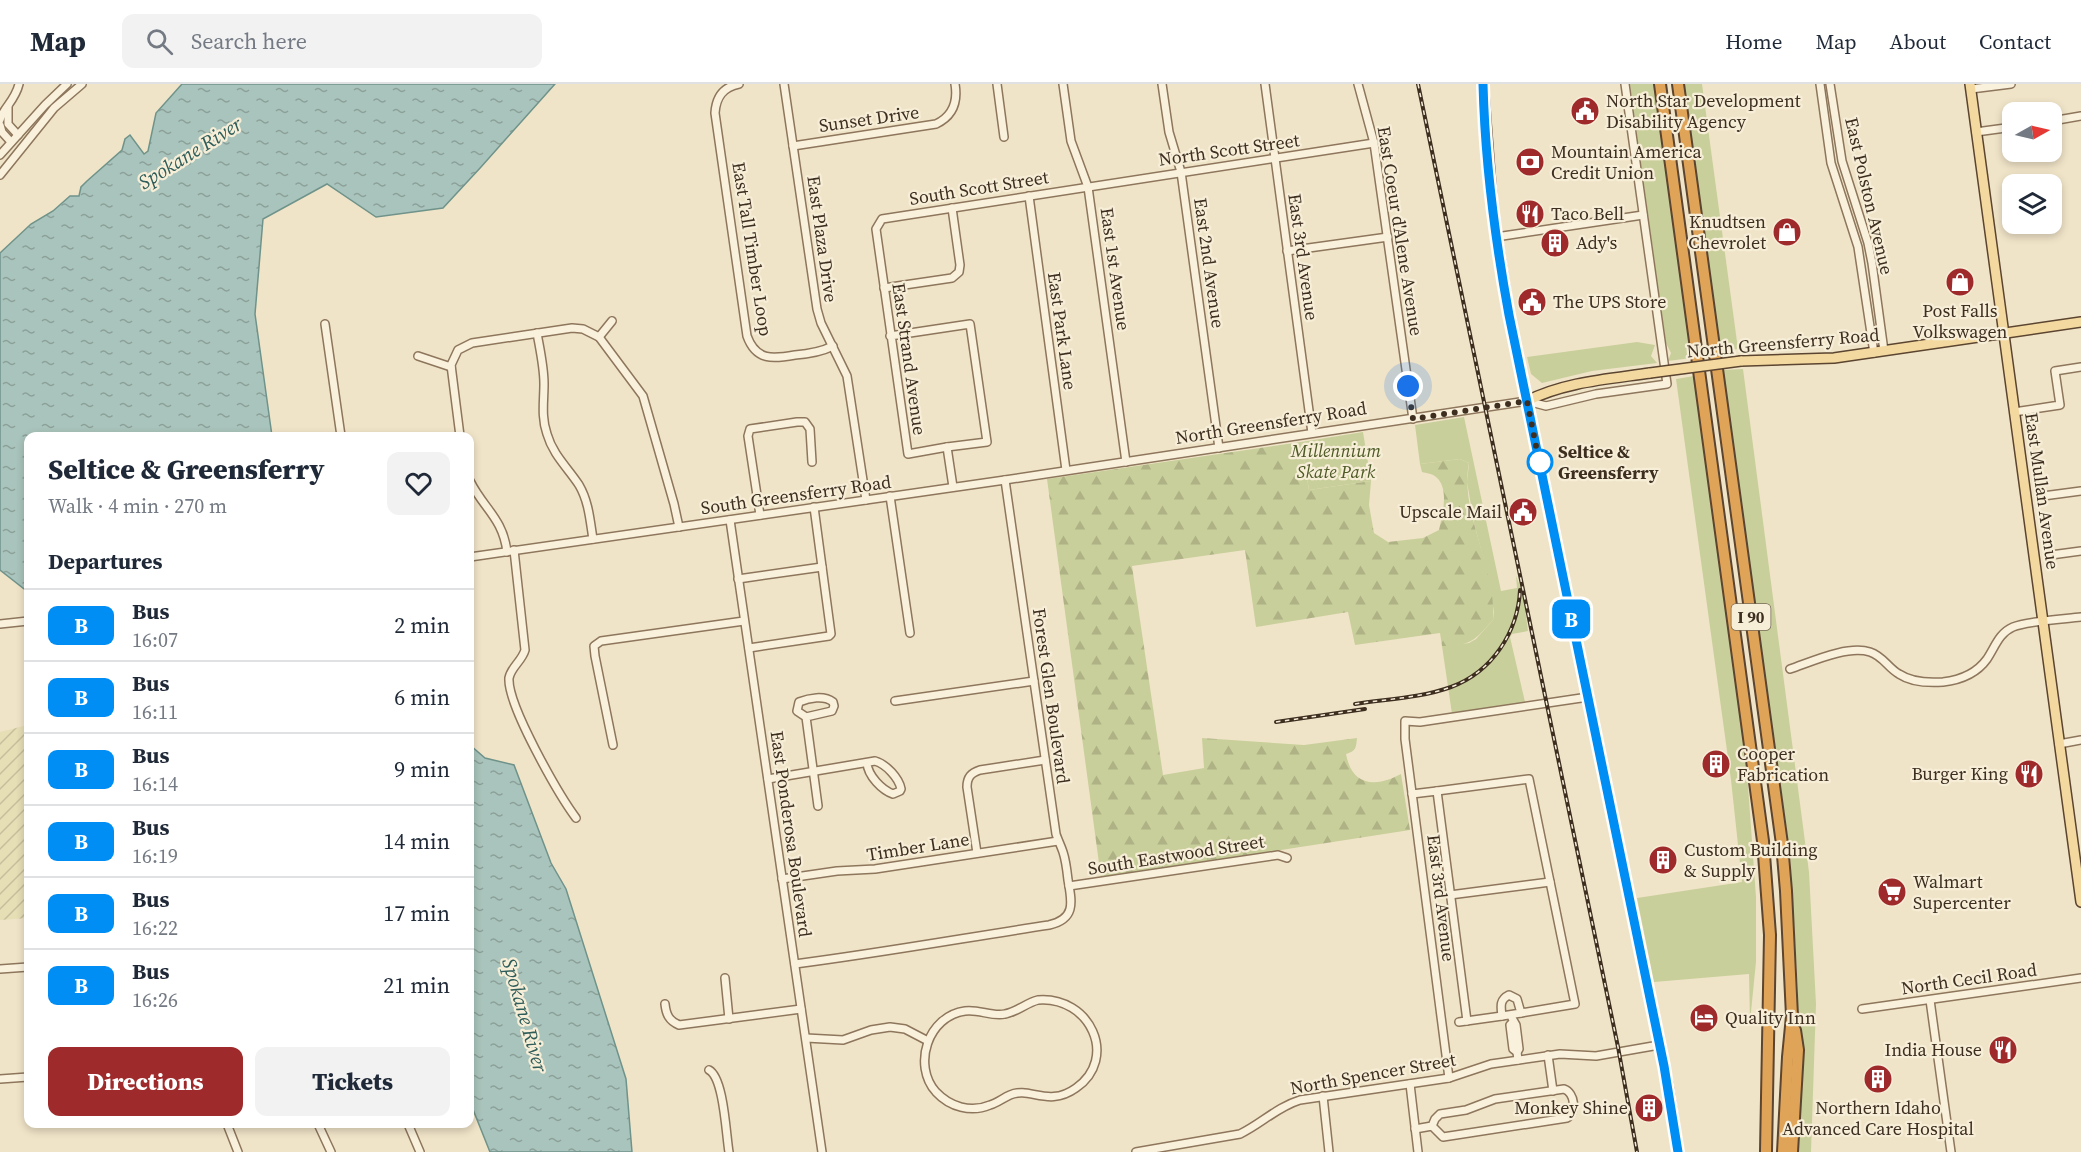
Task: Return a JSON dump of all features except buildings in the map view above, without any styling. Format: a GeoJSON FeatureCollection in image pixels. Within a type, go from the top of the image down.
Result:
{"type":"FeatureCollection","features":[{"type":"Feature","properties":{"kind":"highway","name":"I 90"},"geometry":{"type":"LineString","coordinates":[[1660,84],[1763,841],[1770,935],[1768,1131],[1765,1152]]}},
{"type":"Feature","properties":{"kind":"highway","name":"I 90"},"geometry":{"type":"LineString","coordinates":[[1678,84],[1776,796],[1786,891],[1792,1016],[1783,1152]]}},
{"type":"Feature","properties":{"kind":"highway"},"geometry":{"type":"LineString","coordinates":[[1792,1016],[1798,1050],[1792,1152]]}},
{"type":"Feature","properties":{"kind":"main road"},"geometry":{"type":"LineString","coordinates":[[1483,84],[1486,141],[1496,237],[1509,315],[1659,1045],[1678,1152]]}},
{"type":"Feature","properties":{"kind":"main road","name":"East Mullan Avenue"},"geometry":{"type":"LineString","coordinates":[[1970,87],[2081,902]]}},
{"type":"Feature","properties":{"kind":"main road","name":"North Greensferry Road"},"geometry":{"type":"LineString","coordinates":[[1527,401],[1544,393],[1584,383],[1741,360],[1819,360],[2081,322]]}},
{"type":"Feature","properties":{"kind":"street"},"geometry":{"type":"LineString","coordinates":[[0,120],[19,84]]}},
{"type":"Feature","properties":{"kind":"street"},"geometry":{"type":"LineString","coordinates":[[0,155],[67,84]]}},
{"type":"Feature","properties":{"kind":"street"},"geometry":{"type":"LineString","coordinates":[[0,176],[54,108],[82,84]]}},
{"type":"Feature","properties":{"kind":"street","name":"East Tall Timber Loop"},"geometry":{"type":"LineString","coordinates":[[739,84],[723,91],[717,101],[715,112],[747,336],[750,344],[759,353],[774,358],[809,353],[833,346]]}},
{"type":"Feature","properties":{"kind":"street","name":"East Plaza Drive"},"geometry":{"type":"LineString","coordinates":[[784,84],[817,309],[821,323],[847,376],[866,500]]}},
{"type":"Feature","properties":{"kind":"street","name":"Sunset Drive"},"geometry":{"type":"LineString","coordinates":[[793,146],[936,124],[949,115],[955,105],[955,84]]}},
{"type":"Feature","properties":{"kind":"street"},"geometry":{"type":"LineString","coordinates":[[997,84],[1004,136]]}},
{"type":"Feature","properties":{"kind":"street","name":"East 1st Avenue"},"geometry":{"type":"LineString","coordinates":[[1063,84],[1071,141],[1088,187],[1126,462]]}},
{"type":"Feature","properties":{"kind":"street","name":"East 2nd Avenue"},"geometry":{"type":"LineString","coordinates":[[1162,84],[1169,132],[1181,172],[1219,448]]}},
{"type":"Feature","properties":{"kind":"street","name":"East 3rd Avenue"},"geometry":{"type":"LineString","coordinates":[[1265,84],[1312,433]]}},
{"type":"Feature","properties":{"kind":"street","name":"East Coeur d'Alene Avenue"},"geometry":{"type":"LineString","coordinates":[[1358,84],[1374,143],[1413,419]]}},
{"type":"Feature","properties":{"kind":"street"},"geometry":{"type":"LineString","coordinates":[[1496,237],[1643,215],[1625,84]]}},
{"type":"Feature","properties":{"kind":"street","name":"East Polston Avenue"},"geometry":{"type":"LineString","coordinates":[[1821,84],[1832,164],[1858,247],[1879,352]]}},
{"type":"Feature","properties":{"kind":"street","name":"East Polston Avenue"},"geometry":{"type":"LineString","coordinates":[[1830,84],[1842,161],[1868,243],[1872,263],[1879,352]]}},
{"type":"Feature","properties":{"kind":"street"},"geometry":{"type":"LineString","coordinates":[[1970,87],[2011,84]]}},
{"type":"Feature","properties":{"kind":"street"},"geometry":{"type":"LineString","coordinates":[[8,107],[8,124],[18,135]]}},
{"type":"Feature","properties":{"kind":"street"},"geometry":{"type":"LineString","coordinates":[[2062,119],[2081,116]]}},
{"type":"Feature","properties":{"kind":"street"},"geometry":{"type":"LineString","coordinates":[[0,125],[2,132],[11,142]]}},
{"type":"Feature","properties":{"kind":"street"},"geometry":{"type":"LineString","coordinates":[[1976,132],[2002,128]]}},
{"type":"Feature","properties":{"kind":"street","name":"North Scott Street"},"geometry":{"type":"LineString","coordinates":[[1088,187],[1374,143]]}},
{"type":"Feature","properties":{"kind":"street","name":"South Scott Street"},"geometry":{"type":"LineString","coordinates":[[877,224],[885,218],[1088,187]]}},
{"type":"Feature","properties":{"kind":"street","name":"East Park Lane"},"geometry":{"type":"LineString","coordinates":[[1029,196],[1066,470]]}},
{"type":"Feature","properties":{"kind":"street"},"geometry":{"type":"LineString","coordinates":[[884,288],[952,278],[956,275],[960,265],[951,208]]}},
{"type":"Feature","properties":{"kind":"street","name":"North Greensferry Road"},"geometry":{"type":"LineString","coordinates":[[1126,462],[1527,401],[1546,406],[1596,394],[1667,384],[1643,215]]}},
{"type":"Feature","properties":{"kind":"street","name":"East Strand Avenue"},"geometry":{"type":"LineString","coordinates":[[877,224],[890,336],[908,454],[947,447],[953,487]]}},
{"type":"Feature","properties":{"kind":"street"},"geometry":{"type":"LineString","coordinates":[[1287,251],[1388,237]]}},
{"type":"Feature","properties":{"kind":"street"},"geometry":{"type":"LineString","coordinates":[[599,337],[612,321]]}},
{"type":"Feature","properties":{"kind":"street"},"geometry":{"type":"LineString","coordinates":[[325,324],[340,432]]}},
{"type":"Feature","properties":{"kind":"street"},"geometry":{"type":"LineString","coordinates":[[890,336],[970,324],[987,442],[947,447]]}},
{"type":"Feature","properties":{"kind":"street"},"geometry":{"type":"LineString","coordinates":[[459,432],[451,367],[455,354],[465,345],[537,333],[583,329],[599,337],[643,396],[679,527]]}},
{"type":"Feature","properties":{"kind":"street"},"geometry":{"type":"LineString","coordinates":[[537,333],[543,373],[543,412],[547,435],[557,457],[583,493],[588,507],[593,539]]}},
{"type":"Feature","properties":{"kind":"street"},"geometry":{"type":"LineString","coordinates":[[418,356],[451,367]]}},
{"type":"Feature","properties":{"kind":"street"},"geometry":{"type":"LineString","coordinates":[[2014,412],[2060,405],[2055,371],[2081,367]]}},
{"type":"Feature","properties":{"kind":"street"},"geometry":{"type":"LineString","coordinates":[[760,515],[748,436],[750,429],[797,422],[805,423],[810,429],[812,462]]}},
{"type":"Feature","properties":{"kind":"street","name":"South Greensferry Road"},"geometry":{"type":"LineString","coordinates":[[474,556],[1126,462]]}},
{"type":"Feature","properties":{"kind":"street","name":"Forest Glen Boulevard"},"geometry":{"type":"LineString","coordinates":[[795,964],[1049,925],[1059,922],[1068,914],[1071,902],[1069,886],[1064,854],[1058,841],[1045,760],[1005,480]]}},
{"type":"Feature","properties":{"kind":"street"},"geometry":{"type":"LineString","coordinates":[[474,489],[500,525],[511,551],[525,650],[524,655],[510,674],[510,687],[536,752],[560,797],[576,818]]}},
{"type":"Feature","properties":{"kind":"street"},"geometry":{"type":"LineString","coordinates":[[2043,496],[2081,491]]}},
{"type":"Feature","properties":{"kind":"street"},"geometry":{"type":"LineString","coordinates":[[890,496],[910,633]]}},
{"type":"Feature","properties":{"kind":"street"},"geometry":{"type":"LineString","coordinates":[[749,648],[831,634],[814,507]]}},
{"type":"Feature","properties":{"kind":"street","name":"East Ponderosa Boulevard"},"geometry":{"type":"LineString","coordinates":[[730,520],[822,1152]]}},
{"type":"Feature","properties":{"kind":"street"},"geometry":{"type":"LineString","coordinates":[[2051,555],[2081,551]]}},
{"type":"Feature","properties":{"kind":"street"},"geometry":{"type":"LineString","coordinates":[[738,579],[822,567]]}},
{"type":"Feature","properties":{"kind":"street"},"geometry":{"type":"LineString","coordinates":[[1790,669],[1834,654],[1861,651],[1870,652],[1882,658],[1897,674],[1920,682],[1944,682],[1978,669],[1997,641],[2012,627],[2081,617]]}},
{"type":"Feature","properties":{"kind":"street"},"geometry":{"type":"LineString","coordinates":[[0,624],[24,621]]}},
{"type":"Feature","properties":{"kind":"street"},"geometry":{"type":"LineString","coordinates":[[613,746],[594,646],[601,641],[744,621]]}},
{"type":"Feature","properties":{"kind":"street"},"geometry":{"type":"LineString","coordinates":[[895,701],[1034,681]]}},
{"type":"Feature","properties":{"kind":"street","name":"East 3rd Avenue"},"geometry":{"type":"LineString","coordinates":[[1449,1078],[1405,739],[1406,721],[1427,721],[1588,697]]}},
{"type":"Feature","properties":{"kind":"street"},"geometry":{"type":"LineString","coordinates":[[806,717],[832,711],[833,702],[825,698],[799,702],[797,711],[806,717],[818,806]]}},
{"type":"Feature","properties":{"kind":"street"},"geometry":{"type":"LineString","coordinates":[[2059,744],[2081,740]]}},
{"type":"Feature","properties":{"kind":"street"},"geometry":{"type":"LineString","coordinates":[[977,853],[967,783],[971,774],[980,770],[1045,760]]}},
{"type":"Feature","properties":{"kind":"street"},"geometry":{"type":"LineString","coordinates":[[768,779],[875,761],[884,765],[899,782],[900,792],[893,794],[886,790],[869,774],[867,763]]}},
{"type":"Feature","properties":{"kind":"street"},"geometry":{"type":"LineString","coordinates":[[1412,794],[1529,778],[1575,1004],[1521,1013],[1512,1018],[1502,1016],[1463,1022],[1437,791]]}},
{"type":"Feature","properties":{"kind":"street","name":"Timber Lane"},"geometry":{"type":"LineString","coordinates":[[782,879],[837,871],[875,869],[1058,841]]}},
{"type":"Feature","properties":{"kind":"street","name":"South Eastwood Street"},"geometry":{"type":"LineString","coordinates":[[1069,886],[1274,855],[1287,858]]}},
{"type":"Feature","properties":{"kind":"street"},"geometry":{"type":"LineString","coordinates":[[1450,895],[1550,882]]}},
{"type":"Feature","properties":{"kind":"street"},"geometry":{"type":"LineString","coordinates":[[0,969],[24,967]]}},
{"type":"Feature","properties":{"kind":"street"},"geometry":{"type":"LineString","coordinates":[[725,978],[729,1019]]}},
{"type":"Feature","properties":{"kind":"street","name":"North Cecil Road"},"geometry":{"type":"LineString","coordinates":[[1862,1009],[2081,978]]}},
{"type":"Feature","properties":{"kind":"street"},"geometry":{"type":"LineString","coordinates":[[1502,1016],[1500,1005],[1502,1000],[1509,995],[1517,999],[1521,1013]]}},
{"type":"Feature","properties":{"kind":"street"},"geometry":{"type":"LineString","coordinates":[[1050,1000],[1070,1005],[1082,1014],[1092,1028],[1096,1041],[1096,1052],[1090,1072],[1082,1083],[1070,1092],[1045,1098],[1023,1093],[1014,1094],[990,1106],[971,1109],[947,1101],[932,1087],[925,1072],[928,1041],[936,1027],[954,1014],[971,1010],[1002,1015],[1031,1002],[1050,1000]]}},
{"type":"Feature","properties":{"kind":"street"},"geometry":{"type":"LineString","coordinates":[[1930,1000],[1951,1152]]}},
{"type":"Feature","properties":{"kind":"street"},"geometry":{"type":"LineString","coordinates":[[665,1004],[667,1016],[679,1025],[801,1009]]}},
{"type":"Feature","properties":{"kind":"street"},"geometry":{"type":"LineString","coordinates":[[1512,1018],[1516,1024],[1519,1049],[1517,1056]]}},
{"type":"Feature","properties":{"kind":"street"},"geometry":{"type":"LineString","coordinates":[[806,1038],[843,1041],[871,1030],[890,1027],[905,1029],[928,1041]]}},
{"type":"Feature","properties":{"kind":"street","name":"North Spencer Street"},"geometry":{"type":"LineString","coordinates":[[1136,1152],[1171,1149],[1240,1134],[1285,1106],[1300,1100],[1449,1078],[1480,1066],[1517,1056],[1563,1054],[1596,1056],[1659,1045]]}},
{"type":"Feature","properties":{"kind":"street"},"geometry":{"type":"LineString","coordinates":[[1548,1055],[1553,1091]]}},
{"type":"Feature","properties":{"kind":"street"},"geometry":{"type":"LineString","coordinates":[[710,1070],[714,1072],[719,1085],[729,1152]]}},
{"type":"Feature","properties":{"kind":"street"},"geometry":{"type":"LineString","coordinates":[[0,1079],[24,1077]]}},
{"type":"Feature","properties":{"kind":"street"},"geometry":{"type":"LineString","coordinates":[[1410,1084],[1418,1152]]}},
{"type":"Feature","properties":{"kind":"street"},"geometry":{"type":"LineString","coordinates":[[1564,1089],[1571,1092],[1574,1111],[1569,1117],[1443,1137],[1432,1126],[1440,1114],[1466,1110],[1495,1099],[1564,1089]]}},
{"type":"Feature","properties":{"kind":"street"},"geometry":{"type":"LineString","coordinates":[[1323,1096],[1329,1152]]}},
{"type":"Feature","properties":{"kind":"street"},"geometry":{"type":"LineString","coordinates":[[1415,1129],[1432,1126]]}},
{"type":"Feature","properties":{"kind":"street"},"geometry":{"type":"LineString","coordinates":[[229,1128],[238,1152]]}},
{"type":"Feature","properties":{"kind":"street"},"geometry":{"type":"LineString","coordinates":[[320,1128],[331,1152]]}},
{"type":"Feature","properties":{"kind":"street"},"geometry":{"type":"LineString","coordinates":[[410,1128],[420,1152]]}},
{"type":"Feature","properties":{"kind":"shaded area"},"geometry":{"type":"Polygon","coordinates":[[[24,726],[24,918],[0,920],[0,732],[24,726]]]}},
{"type":"Feature","properties":{"kind":"green space"},"geometry":{"type":"Polygon","coordinates":[[[1630,84],[1654,84],[1691,358],[1668,361],[1671,353],[1666,343],[1630,84]]]}},
{"type":"Feature","properties":{"kind":"green space"},"geometry":{"type":"Polygon","coordinates":[[[1684,84],[1702,84],[1738,349],[1720,351],[1684,84]]]}},
{"type":"Feature","properties":{"kind":"green space"},"geometry":{"type":"Polygon","coordinates":[[[1637,342],[1655,345],[1651,356],[1657,363],[1592,371],[1542,383],[1531,374],[1527,357],[1637,342]]]}},
{"type":"Feature","properties":{"kind":"green space"},"geometry":{"type":"Polygon","coordinates":[[[1743,369],[1809,872],[1816,1004],[1811,1152],[1798,1152],[1798,991],[1790,854],[1723,370],[1743,369]]]}},
{"type":"Feature","properties":{"kind":"green space"},"geometry":{"type":"Polygon","coordinates":[[[1694,376],[1746,758],[1756,897],[1756,962],[1750,1022],[1749,974],[1654,982],[1637,898],[1742,882],[1731,780],[1676,379],[1694,376]]]}},
{"type":"Feature","properties":{"kind":"green space"},"geometry":{"type":"Polygon","coordinates":[[[1464,417],[1501,591],[1517,588],[1516,576],[1523,593],[1528,631],[1512,634],[1510,637],[1525,702],[1452,714],[1442,646],[1469,643],[1476,639],[1493,620],[1494,612],[1467,482],[1469,463],[1460,459],[1420,464],[1415,425],[1464,417]]]}},
{"type":"Feature","properties":{"kind":"green space","name":"Millennium Skate Park"},"geometry":{"type":"Polygon","coordinates":[[[1363,432],[1371,481],[1309,490],[1301,442],[1363,432]]]}},
{"type":"Feature","properties":{"kind":"green space"},"geometry":{"type":"Polygon","coordinates":[[[1301,442],[1309,490],[1371,481],[1369,505],[1374,533],[1388,542],[1423,538],[1439,530],[1444,502],[1443,488],[1435,476],[1422,472],[1420,464],[1460,459],[1469,463],[1467,482],[1469,501],[1490,580],[1493,620],[1477,637],[1460,645],[1442,646],[1440,633],[1355,645],[1348,612],[1256,627],[1245,550],[1132,566],[1163,775],[1204,768],[1202,738],[1304,745],[1357,738],[1355,749],[1346,754],[1353,773],[1366,781],[1374,782],[1401,774],[1410,830],[1101,878],[1047,479],[1301,442]]]}},
{"type":"Feature","properties":{"kind":"water","name":"Spokane River"},"geometry":{"type":"Polygon","coordinates":[[[182,84],[555,84],[443,208],[376,217],[327,184],[263,219],[255,314],[271,432],[24,432],[24,589],[0,570],[0,253],[31,224],[53,211],[70,196],[79,196],[81,187],[122,150],[125,139],[130,135],[144,154],[148,151],[156,113],[182,84]]]}},
{"type":"Feature","properties":{"kind":"water","name":"Spokane River"},"geometry":{"type":"Polygon","coordinates":[[[474,748],[485,758],[514,765],[551,863],[566,889],[626,1079],[632,1152],[490,1152],[474,1112],[474,748]]]}},
{"type":"Feature","properties":{"kind":"railway"},"geometry":{"type":"LineString","coordinates":[[1418,84],[1618,1047],[1637,1152]]}},
{"type":"Feature","properties":{"kind":"railway"},"geometry":{"type":"LineString","coordinates":[[1355,704],[1440,691],[1466,680],[1490,661],[1500,649],[1514,621],[1520,590]]}},
{"type":"Feature","properties":{"kind":"railway"},"geometry":{"type":"LineString","coordinates":[[1276,722],[1365,709]]}},
{"type":"Feature","properties":{"kind":"bus line","name":"B"},"geometry":{"type":"LineString","coordinates":[[1483,84],[1486,141],[1497,250],[1664,1066],[1678,1152]]}},
{"type":"Feature","properties":{"kind":"place","name":"North Star Development Disability Agency"},"geometry":{"type":"Point","coordinates":[1585,111]}},
{"type":"Feature","properties":{"kind":"place","name":"Mountain America Credit Union"},"geometry":{"type":"Point","coordinates":[1530,162]}},
{"type":"Feature","properties":{"kind":"place","name":"Taco Bell"},"geometry":{"type":"Point","coordinates":[1530,214]}},
{"type":"Feature","properties":{"kind":"place","name":"Knudtsen Chevrolet"},"geometry":{"type":"Point","coordinates":[1787,232]}},
{"type":"Feature","properties":{"kind":"place","name":"Ady's"},"geometry":{"type":"Point","coordinates":[1555,243]}},
{"type":"Feature","properties":{"kind":"place","name":"Post Falls Volkswagen"},"geometry":{"type":"Point","coordinates":[1960,282]}},
{"type":"Feature","properties":{"kind":"place","name":"The UPS Store"},"geometry":{"type":"Point","coordinates":[1532,302]}},
{"type":"Feature","properties":{"kind":"place","name":"Seltice & Greensferry"},"geometry":{"type":"Point","coordinates":[1540,462]}},
{"type":"Feature","properties":{"kind":"place","name":"Upscale Mail"},"geometry":{"type":"Point","coordinates":[1523,512]}},
{"type":"Feature","properties":{"kind":"place","name":"Cooper Fabrication"},"geometry":{"type":"Point","coordinates":[1716,764]}},
{"type":"Feature","properties":{"kind":"place","name":"Burger King"},"geometry":{"type":"Point","coordinates":[2029,774]}},
{"type":"Feature","properties":{"kind":"place","name":"Custom Building & Supply"},"geometry":{"type":"Point","coordinates":[1663,860]}},
{"type":"Feature","properties":{"kind":"place","name":"Walmart Supercenter"},"geometry":{"type":"Point","coordinates":[1892,892]}},
{"type":"Feature","properties":{"kind":"place","name":"Quality Inn"},"geometry":{"type":"Point","coordinates":[1704,1018]}},
{"type":"Feature","properties":{"kind":"place","name":"India House"},"geometry":{"type":"Point","coordinates":[2003,1050]}},
{"type":"Feature","properties":{"kind":"place","name":"Northern Idaho Advanced Care Hospital"},"geometry":{"type":"Point","coordinates":[1878,1079]}},
{"type":"Feature","properties":{"kind":"place","name":"Monkey Shine"},"geometry":{"type":"Point","coordinates":[1649,1108]}},
{"type":"Feature","properties":{"kind":"route"},"geometry":{"type":"LineString","coordinates":[[1408,386],[1413,419],[1527,401],[1540,466],[1540,462]]}}]}
